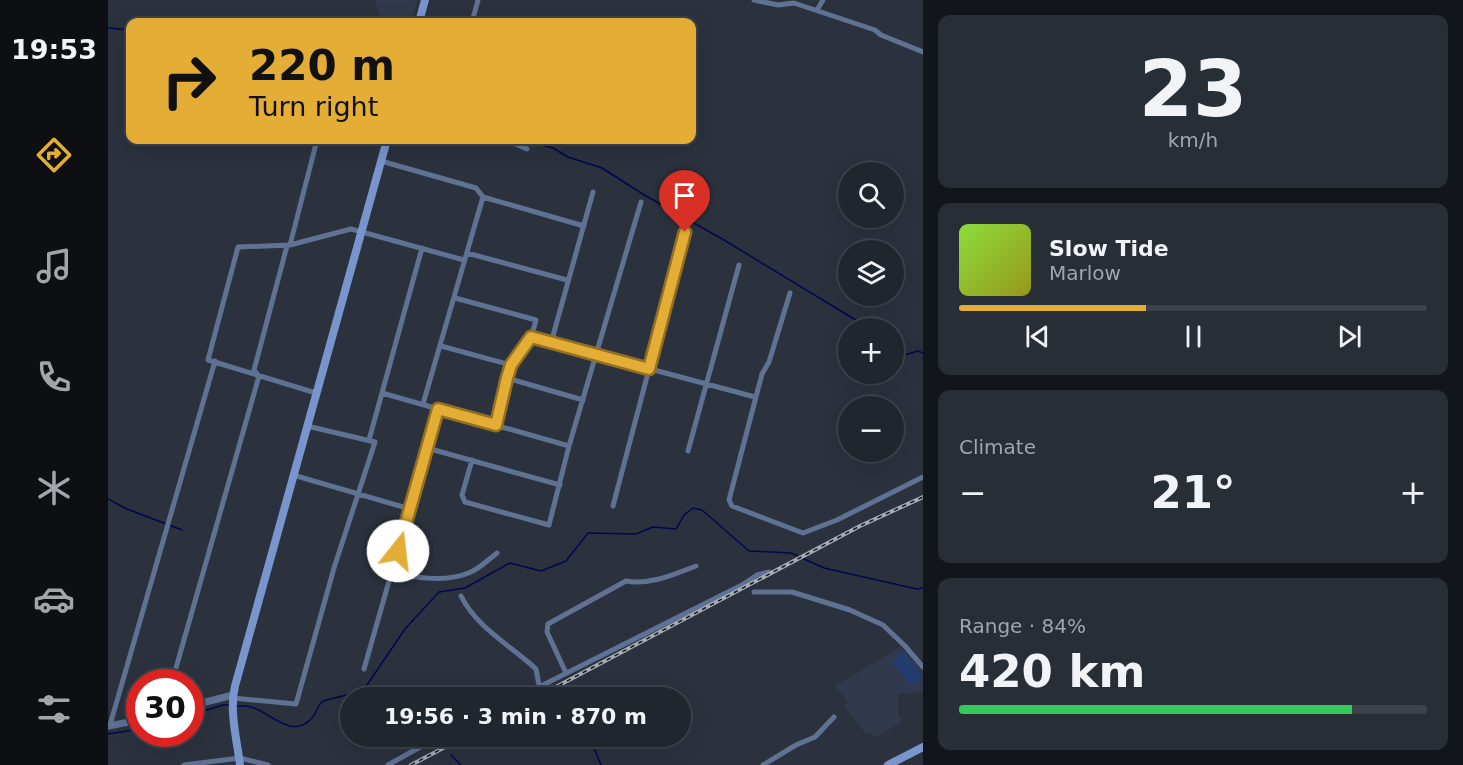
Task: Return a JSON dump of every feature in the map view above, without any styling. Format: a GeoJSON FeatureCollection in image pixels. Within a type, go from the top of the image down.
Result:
{"type":"FeatureCollection","features":[{"type":"Feature","properties":{"kind":"main road"},"geometry":{"type":"LineString","coordinates":[[420,18],[425,0]]}},
{"type":"Feature","properties":{"kind":"main road"},"geometry":{"type":"LineString","coordinates":[[240,762],[233,696],[386,144]]}},
{"type":"Feature","properties":{"kind":"main road"},"geometry":{"type":"LineString","coordinates":[[888,765],[923,747]]}},
{"type":"Feature","properties":{"kind":"street"},"geometry":{"type":"LineString","coordinates":[[473,18],[478,0]]}},
{"type":"Feature","properties":{"kind":"street"},"geometry":{"type":"LineString","coordinates":[[754,0],[778,5],[794,3],[875,30],[881,35],[923,52]]}},
{"type":"Feature","properties":{"kind":"street"},"geometry":{"type":"LineString","coordinates":[[816,10],[823,0]]}},
{"type":"Feature","properties":{"kind":"street"},"geometry":{"type":"LineString","coordinates":[[259,376],[254,370],[316,144]]}},
{"type":"Feature","properties":{"kind":"street"},"geometry":{"type":"LineString","coordinates":[[515,144],[527,149]]}},
{"type":"Feature","properties":{"kind":"street"},"geometry":{"type":"LineString","coordinates":[[381,161],[476,188],[483,197],[584,226]]}},
{"type":"Feature","properties":{"kind":"street"},"geometry":{"type":"LineString","coordinates":[[551,343],[593,192]]}},
{"type":"Feature","properties":{"kind":"street"},"geometry":{"type":"LineString","coordinates":[[423,405],[483,197]]}},
{"type":"Feature","properties":{"kind":"street"},"geometry":{"type":"LineString","coordinates":[[472,460],[462,495],[465,502],[549,525],[569,446],[641,202]]}},
{"type":"Feature","properties":{"kind":"street"},"geometry":{"type":"LineString","coordinates":[[316,393],[208,360],[238,247],[289,245],[351,229],[464,260]]}},
{"type":"Feature","properties":{"kind":"street"},"geometry":{"type":"LineString","coordinates":[[613,506],[685,232]]}},
{"type":"Feature","properties":{"kind":"street"},"geometry":{"type":"LineString","coordinates":[[369,440],[422,248]]}},
{"type":"Feature","properties":{"kind":"street"},"geometry":{"type":"LineString","coordinates":[[466,253],[567,280]]}},
{"type":"Feature","properties":{"kind":"street"},"geometry":{"type":"LineString","coordinates":[[688,451],[740,265]]}},
{"type":"Feature","properties":{"kind":"street"},"geometry":{"type":"LineString","coordinates":[[790,293],[769,362],[762,374],[755,397],[729,500],[732,506],[803,533],[821,527],[923,477]]}},
{"type":"Feature","properties":{"kind":"street"},"geometry":{"type":"LineString","coordinates":[[455,298],[537,320],[534,332],[511,365],[496,425]]}},
{"type":"Feature","properties":{"kind":"street"},"geometry":{"type":"LineString","coordinates":[[531,337],[755,397]]}},
{"type":"Feature","properties":{"kind":"street"},"geometry":{"type":"LineString","coordinates":[[441,346],[511,365]]}},
{"type":"Feature","properties":{"kind":"street"},"geometry":{"type":"LineString","coordinates":[[126,722],[109,725],[215,361]]}},
{"type":"Feature","properties":{"kind":"street"},"geometry":{"type":"LineString","coordinates":[[176,669],[259,376]]}},
{"type":"Feature","properties":{"kind":"street"},"geometry":{"type":"LineString","coordinates":[[507,378],[583,400]]}},
{"type":"Feature","properties":{"kind":"street"},"geometry":{"type":"LineString","coordinates":[[382,393],[569,446]]}},
{"type":"Feature","properties":{"kind":"street"},"geometry":{"type":"LineString","coordinates":[[364,669],[438,409]]}},
{"type":"Feature","properties":{"kind":"street"},"geometry":{"type":"LineString","coordinates":[[204,703],[233,696],[296,704],[334,568],[360,494],[375,442],[307,426]]}},
{"type":"Feature","properties":{"kind":"street"},"geometry":{"type":"LineString","coordinates":[[427,448],[560,486]]}},
{"type":"Feature","properties":{"kind":"street"},"geometry":{"type":"LineString","coordinates":[[293,475],[410,509]]}},
{"type":"Feature","properties":{"kind":"street"},"geometry":{"type":"LineString","coordinates":[[392,572],[414,577],[442,579],[470,572],[497,553]]}},
{"type":"Feature","properties":{"kind":"street"},"geometry":{"type":"LineString","coordinates":[[566,673],[547,632],[548,624],[626,581],[639,583],[666,577],[696,566]]}},
{"type":"Feature","properties":{"kind":"street"},"geometry":{"type":"LineString","coordinates":[[536,687],[742,585],[757,575],[769,572]]}},
{"type":"Feature","properties":{"kind":"street"},"geometry":{"type":"LineString","coordinates":[[754,592],[792,592],[850,610],[883,625],[923,667]]}},
{"type":"Feature","properties":{"kind":"street"},"geometry":{"type":"LineString","coordinates":[[461,596],[467,608],[478,620],[534,668],[539,685]]}},
{"type":"Feature","properties":{"kind":"street"},"geometry":{"type":"LineString","coordinates":[[765,764],[796,745],[815,737],[834,717]]}},
{"type":"Feature","properties":{"kind":"street"},"geometry":{"type":"LineString","coordinates":[[387,765],[420,747]]}},
{"type":"Feature","properties":{"kind":"street"},"geometry":{"type":"LineString","coordinates":[[184,765],[240,762],[268,765]]}},
{"type":"Feature","properties":{"kind":"shaded area"},"geometry":{"type":"Polygon","coordinates":[[[375,0],[417,0],[412,18],[379,18],[375,0]]]}},
{"type":"Feature","properties":{"kind":"shaded area"},"geometry":{"type":"Polygon","coordinates":[[[900,647],[923,671],[923,692],[898,694],[898,717],[902,722],[876,737],[869,732],[866,734],[844,706],[848,702],[835,686],[900,647]]]}},
{"type":"Feature","properties":{"kind":"shaded area"},"geometry":{"type":"Polygon","coordinates":[[[904,651],[923,676],[911,687],[891,661],[904,651]]]}},
{"type":"Feature","properties":{"kind":"waterway"},"geometry":{"type":"LineString","coordinates":[[108,28],[126,30]]}},
{"type":"Feature","properties":{"kind":"waterway"},"geometry":{"type":"LineString","coordinates":[[538,144],[602,168],[852,318]]}},
{"type":"Feature","properties":{"kind":"waterway"},"geometry":{"type":"LineString","coordinates":[[904,354],[918,351],[923,353]]}},
{"type":"Feature","properties":{"kind":"waterway"},"geometry":{"type":"LineString","coordinates":[[108,499],[127,509],[182,530]]}},
{"type":"Feature","properties":{"kind":"waterway"},"geometry":{"type":"LineString","coordinates":[[235,706],[252,707],[289,726],[303,725],[312,718],[323,701],[358,692],[367,685],[405,629],[439,592],[465,588],[510,563],[541,571],[566,561],[588,533],[636,534],[653,527],[676,529],[684,515],[693,508],[702,510],[749,551],[791,553],[824,568],[917,589],[923,588]]}},
{"type":"Feature","properties":{"kind":"waterway"},"geometry":{"type":"LineString","coordinates":[[204,711],[230,705]]}},
{"type":"Feature","properties":{"kind":"waterway"},"geometry":{"type":"LineString","coordinates":[[108,734],[126,731]]}},
{"type":"Feature","properties":{"kind":"waterway"},"geometry":{"type":"LineString","coordinates":[[595,747],[601,765]]}},
{"type":"Feature","properties":{"kind":"waterway"},"geometry":{"type":"LineString","coordinates":[[451,755],[461,765]]}},
{"type":"Feature","properties":{"kind":"railway"},"geometry":{"type":"LineString","coordinates":[[556,687],[860,526],[923,497]]}},
{"type":"Feature","properties":{"kind":"railway"},"geometry":{"type":"LineString","coordinates":[[411,765],[445,747]]}},
{"type":"Feature","properties":{"kind":"route"},"geometry":{"type":"LineString","coordinates":[[398,551],[438,409],[496,425],[511,365],[531,337],[649,369],[685,232]]}}]}
